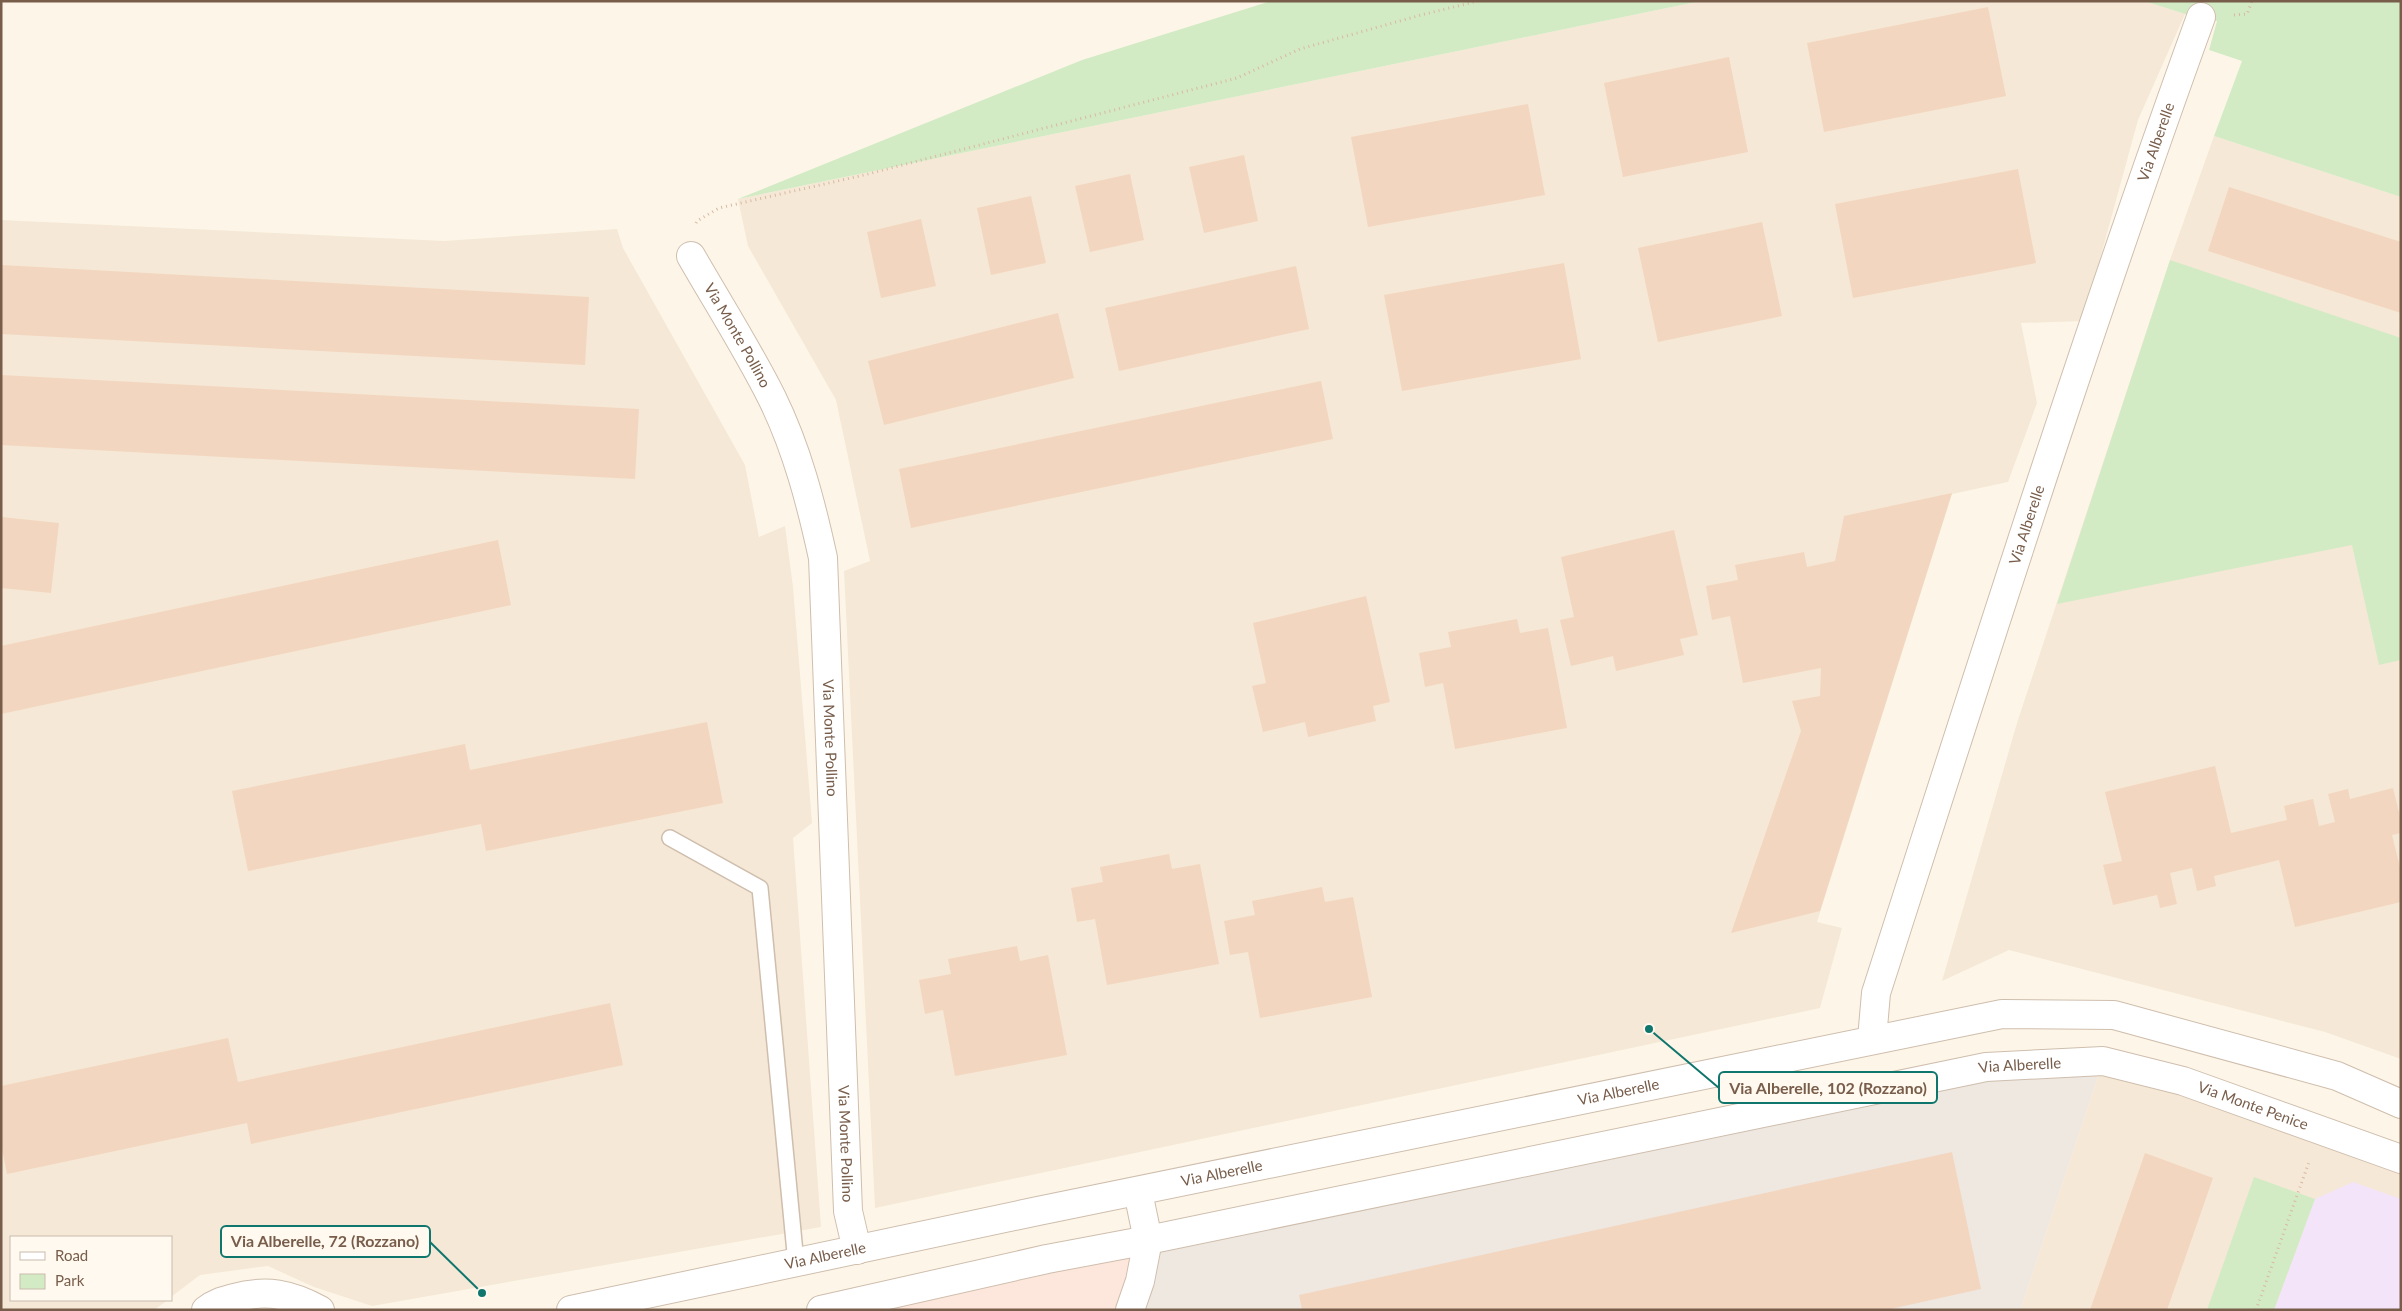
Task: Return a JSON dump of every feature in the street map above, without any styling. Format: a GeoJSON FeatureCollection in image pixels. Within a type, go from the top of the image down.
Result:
{"type":"FeatureCollection","features":[{"type":"Feature","properties":{"kind":"street","name":"Via Alberelle"},"geometry":{"type":"LineString","coordinates":[[1872,1039],[1876,993],[1915,871],[2150,157],[2200,17]]}},
{"type":"Feature","properties":{"kind":"street","name":"Via Monte Pollino"},"geometry":{"type":"LineString","coordinates":[[691,256],[772,398],[794,449],[812,504],[823,558],[848,1211],[857,1250]]}},
{"type":"Feature","properties":{"kind":"street","name":"Via Alberelle"},"geometry":{"type":"LineString","coordinates":[[571,1310],[1872,1039],[2002,1014],[2114,1015],[2338,1076],[2401,1104]]}},
{"type":"Feature","properties":{"kind":"street","name":"Via Alberelle"},"geometry":{"type":"LineString","coordinates":[[822,1310],[1047,1259],[1148,1240],[1986,1067],[2103,1061]]}},
{"type":"Feature","properties":{"kind":"street","name":"Via Monte Penice"},"geometry":{"type":"LineString","coordinates":[[2103,1061],[2183,1081],[2401,1159]]}},
{"type":"Feature","properties":{"kind":"street"},"geometry":{"type":"LineString","coordinates":[[1130,1310],[1140,1281],[1148,1240],[1138,1192]]}},
{"type":"Feature","properties":{"kind":"street"},"geometry":{"type":"LineString","coordinates":[[206,1310],[214,1304],[255,1293],[279,1294],[320,1310]]}},
{"type":"Feature","properties":{"kind":"lane"},"geometry":{"type":"LineString","coordinates":[[670,838],[760,888],[796,1263]]}},
{"type":"Feature","properties":{"kind":"path"},"geometry":{"type":"LineString","coordinates":[[691,256],[696,221],[719,208],[864,175],[1237,78],[1300,48],[1478,1]]}},
{"type":"Feature","properties":{"kind":"path"},"geometry":{"type":"LineString","coordinates":[[2256,1310],[2320,1131]]}},
{"type":"Feature","properties":{"kind":"shaded area"},"geometry":{"type":"Polygon","coordinates":[[[1701,1],[2144,1],[2185,14],[2138,120],[2083,321],[2021,323],[2037,403],[2008,482],[1952,494],[1817,922],[1842,928],[1820,1008],[875,1208],[844,571],[870,561],[836,400],[748,246],[738,199],[1701,1]]]}},
{"type":"Feature","properties":{"kind":"shaded area"},"geometry":{"type":"Polygon","coordinates":[[[2214,136],[2401,197],[2401,1059],[2325,1032],[2009,950],[1942,981],[2017,723],[2170,260],[2214,136]]]}},
{"type":"Feature","properties":{"kind":"shaded area"},"geometry":{"type":"Polygon","coordinates":[[[1,220],[444,241],[617,229],[623,248],[745,465],[759,537],[785,526],[793,587],[812,823],[793,838],[821,1227],[372,1306],[314,1287],[268,1266],[200,1275],[172,1296],[172,1236],[10,1236],[10,1301],[167,1301],[154,1310],[1,1310],[1,220]]]}},
{"type":"Feature","properties":{"kind":"shaded area"},"geometry":{"type":"Polygon","coordinates":[[[2103,1061],[2401,1159],[2401,1310],[2020,1310],[2103,1061]]]}},
{"type":"Feature","properties":{"kind":"shaded area"},"geometry":{"type":"Polygon","coordinates":[[[2103,1061],[2020,1310],[1130,1310],[1148,1240],[1986,1067],[2103,1061]]]}},
{"type":"Feature","properties":{"kind":"shaded area"},"geometry":{"type":"Polygon","coordinates":[[[2353,1182],[2401,1199],[2401,1310],[2274,1310],[2315,1199],[2353,1182]]]}},
{"type":"Feature","properties":{"kind":"shaded area"},"geometry":{"type":"Polygon","coordinates":[[[1148,1240],[1130,1310],[821,1310],[1148,1240]]]}},
{"type":"Feature","properties":{"kind":"green space"},"geometry":{"type":"Polygon","coordinates":[[[1271,1],[1701,1],[738,199],[1082,60],[1271,1]]]}},
{"type":"Feature","properties":{"kind":"green space"},"geometry":{"type":"Polygon","coordinates":[[[2144,1],[2401,1],[2401,197],[2214,136],[2242,61],[2209,50],[2217,21],[2185,14],[2144,1]]]}},
{"type":"Feature","properties":{"kind":"green space"},"geometry":{"type":"Polygon","coordinates":[[[2170,260],[2401,338],[2401,660],[2379,665],[2352,545],[2057,604],[2170,260]]]}},
{"type":"Feature","properties":{"kind":"green space"},"geometry":{"type":"Polygon","coordinates":[[[2254,1177],[2315,1199],[2274,1310],[2207,1310],[2254,1177]]]}},
{"type":"Feature","properties":{"kind":"building"},"geometry":{"type":"Polygon","coordinates":[[[1988,7],[2006,96],[1824,132],[1807,43],[1988,7]]]}},
{"type":"Feature","properties":{"kind":"building"},"geometry":{"type":"Polygon","coordinates":[[[1729,57],[1748,152],[1623,177],[1604,83],[1729,57]]]}},
{"type":"Feature","properties":{"kind":"building"},"geometry":{"type":"Polygon","coordinates":[[[1528,104],[1545,195],[1368,227],[1351,137],[1528,104]]]}},
{"type":"Feature","properties":{"kind":"building"},"geometry":{"type":"Polygon","coordinates":[[[1244,155],[1258,221],[1204,233],[1189,167],[1244,155]]]}},
{"type":"Feature","properties":{"kind":"building"},"geometry":{"type":"Polygon","coordinates":[[[2018,169],[2036,263],[1853,298],[1835,204],[2018,169]]]}},
{"type":"Feature","properties":{"kind":"building"},"geometry":{"type":"Polygon","coordinates":[[[1130,174],[1144,240],[1090,252],[1075,186],[1130,174]]]}},
{"type":"Feature","properties":{"kind":"building"},"geometry":{"type":"Polygon","coordinates":[[[2229,187],[2401,242],[2401,313],[2208,251],[2229,187]]]}},
{"type":"Feature","properties":{"kind":"building"},"geometry":{"type":"Polygon","coordinates":[[[1031,196],[1046,263],[991,275],[977,208],[1031,196]]]}},
{"type":"Feature","properties":{"kind":"building"},"geometry":{"type":"Polygon","coordinates":[[[921,219],[936,286],[881,298],[867,232],[921,219]]]}},
{"type":"Feature","properties":{"kind":"building"},"geometry":{"type":"Polygon","coordinates":[[[1762,222],[1782,316],[1658,342],[1638,248],[1762,222]]]}},
{"type":"Feature","properties":{"kind":"building"},"geometry":{"type":"Polygon","coordinates":[[[1564,263],[1581,359],[1402,391],[1384,295],[1564,263]]]}},
{"type":"Feature","properties":{"kind":"building"},"geometry":{"type":"Polygon","coordinates":[[[1,265],[589,297],[585,365],[1,334],[1,265]]]}},
{"type":"Feature","properties":{"kind":"building"},"geometry":{"type":"Polygon","coordinates":[[[1296,266],[1309,329],[1119,371],[1105,308],[1296,266]]]}},
{"type":"Feature","properties":{"kind":"building"},"geometry":{"type":"Polygon","coordinates":[[[1058,313],[1074,378],[884,425],[868,361],[1058,313]]]}},
{"type":"Feature","properties":{"kind":"building"},"geometry":{"type":"Polygon","coordinates":[[[1,375],[639,409],[635,479],[1,445],[1,375]]]}},
{"type":"Feature","properties":{"kind":"building"},"geometry":{"type":"Polygon","coordinates":[[[1321,381],[1333,439],[911,528],[899,469],[1321,381]]]}},
{"type":"Feature","properties":{"kind":"building"},"geometry":{"type":"Polygon","coordinates":[[[1952,493],[1820,911],[1731,933],[1801,731],[1792,701],[1820,696],[1821,668],[1743,683],[1730,616],[1712,620],[1706,586],[1738,580],[1735,565],[1804,552],[1807,567],[1835,561],[1844,516],[1952,493]]]}},
{"type":"Feature","properties":{"kind":"building"},"geometry":{"type":"Polygon","coordinates":[[[1,517],[59,523],[51,593],[1,588],[1,517]]]}},
{"type":"Feature","properties":{"kind":"building"},"geometry":{"type":"Polygon","coordinates":[[[1674,530],[1698,635],[1680,639],[1684,655],[1616,671],[1613,656],[1571,666],[1560,620],[1574,617],[1561,557],[1674,530]]]}},
{"type":"Feature","properties":{"kind":"building"},"geometry":{"type":"Polygon","coordinates":[[[498,540],[511,605],[1,714],[1,646],[498,540]]]}},
{"type":"Feature","properties":{"kind":"building"},"geometry":{"type":"Polygon","coordinates":[[[1366,596],[1390,702],[1373,706],[1376,721],[1308,737],[1305,722],[1263,732],[1252,686],[1266,683],[1253,623],[1366,596]]]}},
{"type":"Feature","properties":{"kind":"building"},"geometry":{"type":"Polygon","coordinates":[[[1517,619],[1520,633],[1548,628],[1567,728],[1455,749],[1443,683],[1425,687],[1419,653],[1451,647],[1448,632],[1517,619]]]}},
{"type":"Feature","properties":{"kind":"building"},"geometry":{"type":"Polygon","coordinates":[[[707,722],[723,803],[486,851],[481,824],[248,871],[232,791],[465,744],[470,770],[707,722]]]}},
{"type":"Feature","properties":{"kind":"building"},"geometry":{"type":"Polygon","coordinates":[[[2215,766],[2231,833],[2287,820],[2284,806],[2313,799],[2319,826],[2335,822],[2328,794],[2348,789],[2350,799],[2393,788],[2401,820],[2401,833],[2392,835],[2401,871],[2401,902],[2295,927],[2279,860],[2214,876],[2216,886],[2197,891],[2192,868],[2170,873],[2177,904],[2160,908],[2157,895],[2113,905],[2103,865],[2122,861],[2105,792],[2215,766]]]}},
{"type":"Feature","properties":{"kind":"building"},"geometry":{"type":"Polygon","coordinates":[[[1169,854],[1172,869],[1200,864],[1219,964],[1107,985],[1095,919],[1077,922],[1071,888],[1103,882],[1100,867],[1169,854]]]}},
{"type":"Feature","properties":{"kind":"building"},"geometry":{"type":"Polygon","coordinates":[[[1322,887],[1325,902],[1353,897],[1372,997],[1260,1018],[1248,952],[1230,955],[1224,921],[1255,915],[1252,901],[1322,887]]]}},
{"type":"Feature","properties":{"kind":"building"},"geometry":{"type":"Polygon","coordinates":[[[1017,946],[1020,961],[1048,955],[1067,1055],[955,1076],[943,1010],[925,1014],[919,980],[951,974],[948,959],[1017,946]]]}},
{"type":"Feature","properties":{"kind":"building"},"geometry":{"type":"Polygon","coordinates":[[[610,1003],[623,1065],[251,1144],[247,1123],[7,1174],[1,1144],[1,1086],[228,1038],[238,1082],[610,1003]]]}},
{"type":"Feature","properties":{"kind":"building"},"geometry":{"type":"Polygon","coordinates":[[[1952,1152],[1981,1289],[1886,1310],[1302,1310],[1299,1295],[1952,1152]]]}},
{"type":"Feature","properties":{"kind":"building"},"geometry":{"type":"Polygon","coordinates":[[[2145,1153],[2213,1178],[2167,1310],[2090,1310],[2145,1153]]]}},
{"type":"Feature","properties":{"kind":"place","name":"Via Alberelle, 102 (Rozzano)"},"geometry":{"type":"Point","coordinates":[1649,1029]}},
{"type":"Feature","properties":{"kind":"place","name":"Via Alberelle, 72 (Rozzano)"},"geometry":{"type":"Point","coordinates":[482,1293]}}]}
